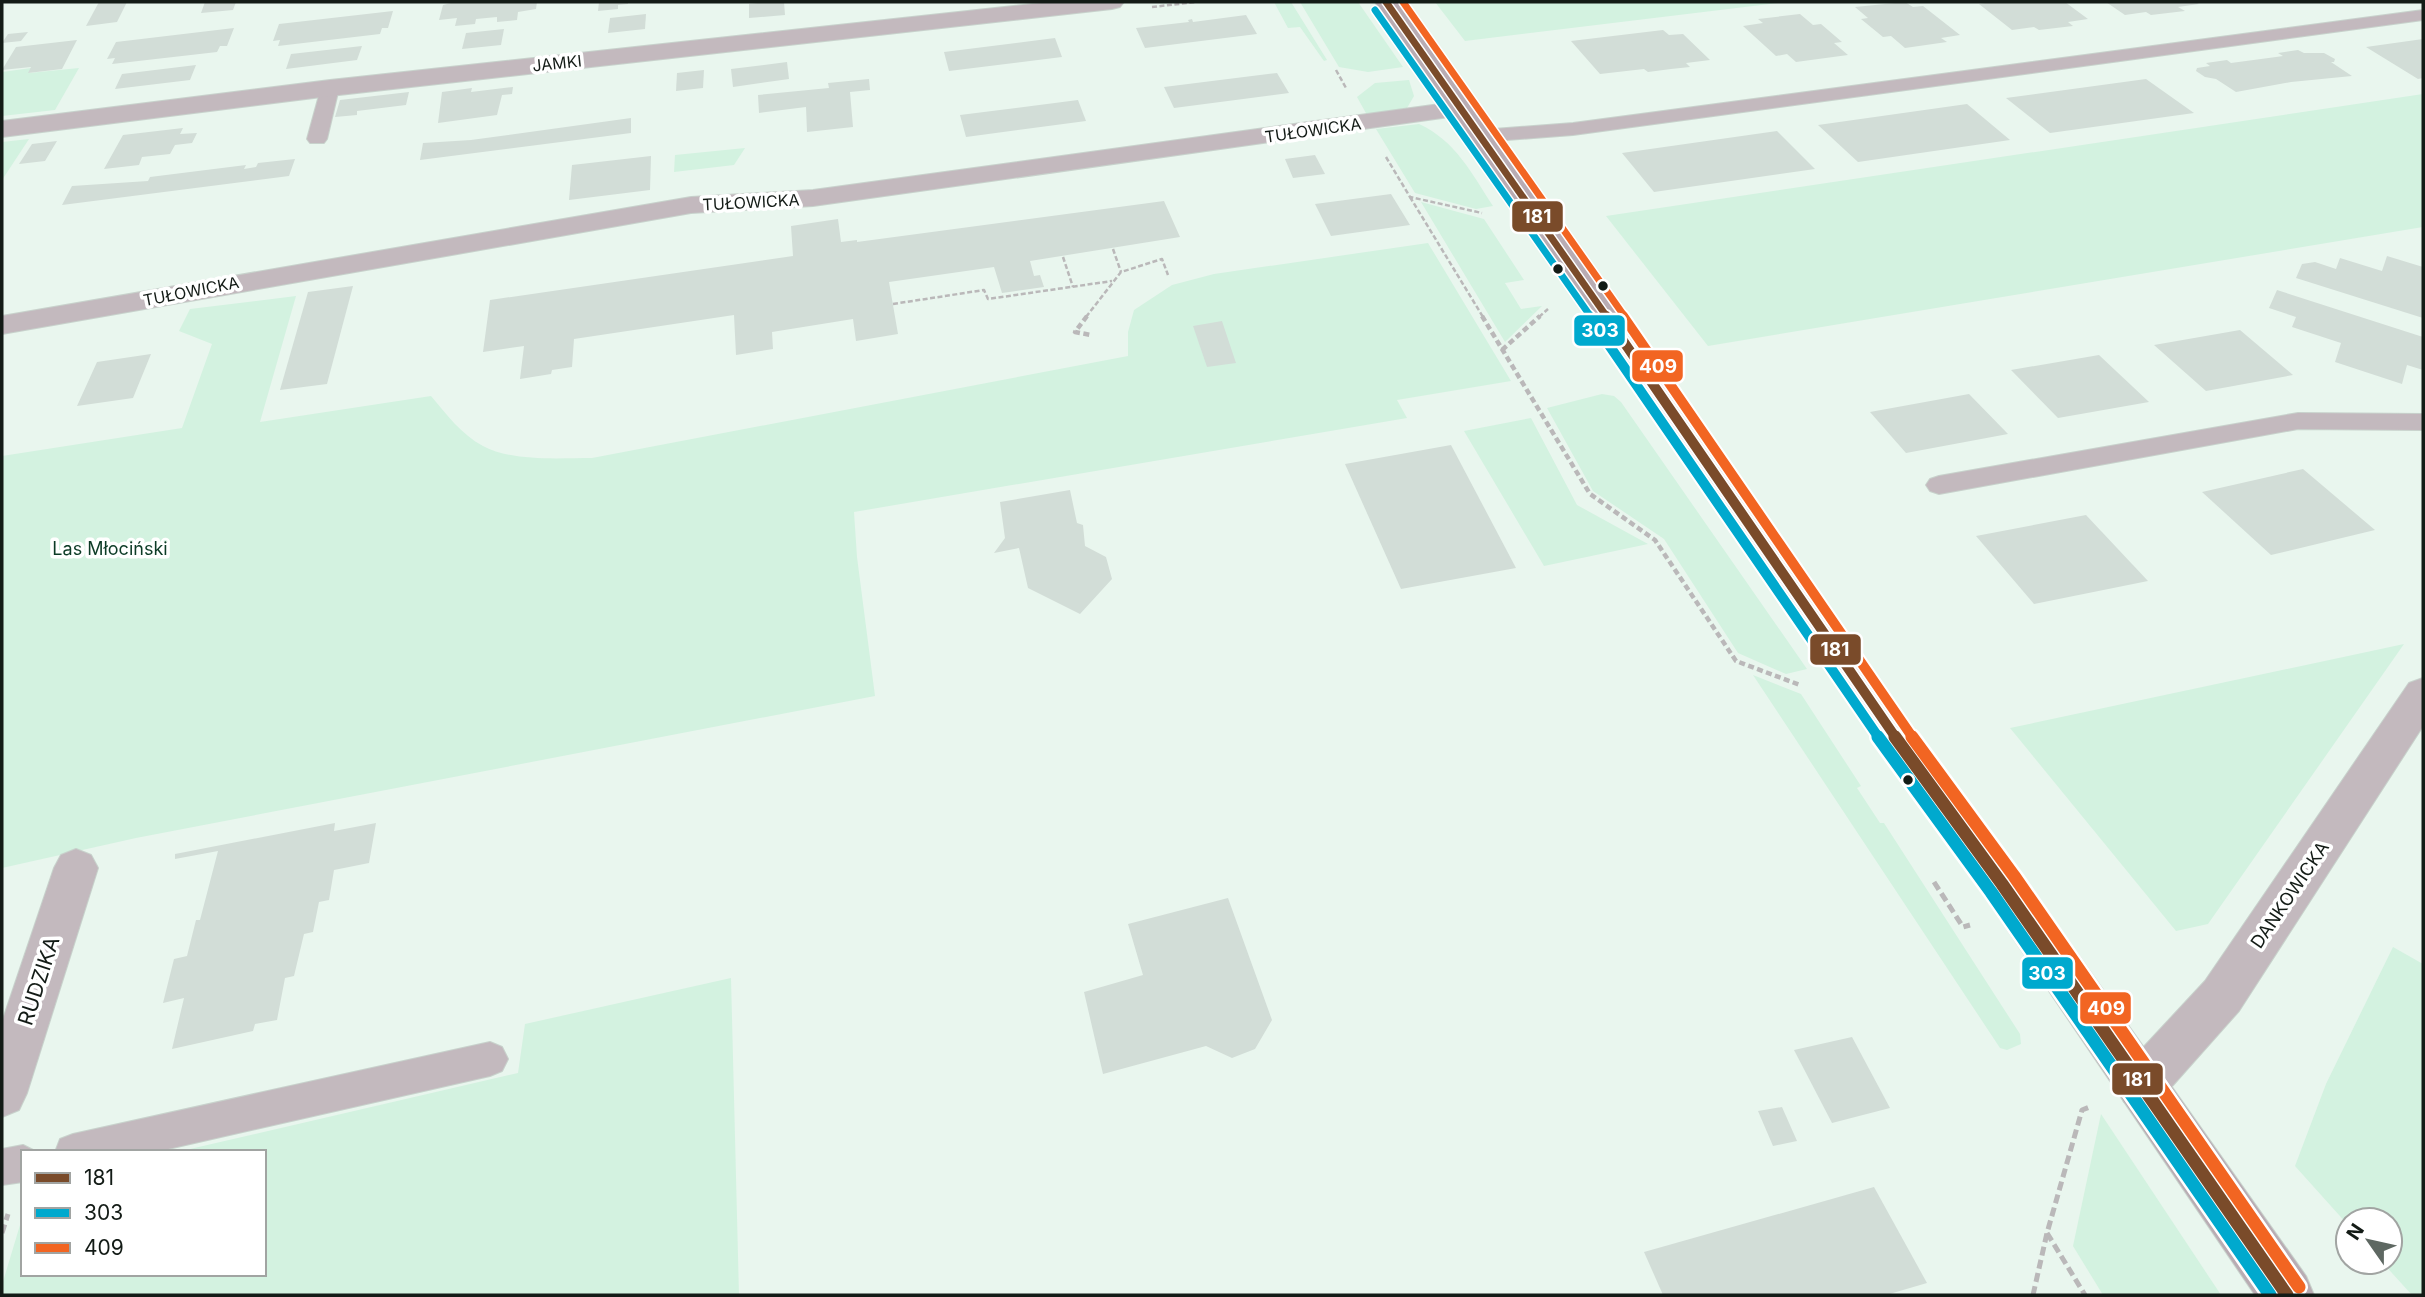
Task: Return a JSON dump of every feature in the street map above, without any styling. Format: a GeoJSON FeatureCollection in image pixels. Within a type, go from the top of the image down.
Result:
{"type":"FeatureCollection","features":[{"type":"Feature","properties":{"kind":"street","name":"JAMKI"},"geometry":{"type":"LineString","coordinates":[[2,129],[330,88],[1112,2]]}},
{"type":"Feature","properties":{"kind":"street"},"geometry":{"type":"LineString","coordinates":[[1386,2],[2287,1295]]}},
{"type":"Feature","properties":{"kind":"street","name":"TUŁOWICKA"},"geometry":{"type":"LineString","coordinates":[[2,325],[691,205],[723,201],[766,202],[813,198],[1366,123],[1472,123]]}},
{"type":"Feature","properties":{"kind":"street","name":"DANKOWICKA"},"geometry":{"type":"LineString","coordinates":[[2141,1084],[2222,996],[2423,694]]}},
{"type":"Feature","properties":{"kind":"street","name":"RUDZIKA"},"geometry":{"type":"LineString","coordinates":[[2,1093],[76,868]]}},
{"type":"Feature","properties":{"kind":"lane"},"geometry":{"type":"LineString","coordinates":[[1472,123],[1561,116],[2414,2]]}},
{"type":"Feature","properties":{"kind":"lane"},"geometry":{"type":"LineString","coordinates":[[1472,123],[1587,127],[2423,15]]}},
{"type":"Feature","properties":{"kind":"lane"},"geometry":{"type":"LineString","coordinates":[[317,139],[330,88]]}},
{"type":"Feature","properties":{"kind":"lane"},"geometry":{"type":"LineString","coordinates":[[1939,485],[2298,421],[2423,422]]}},
{"type":"Feature","properties":{"kind":"lane"},"geometry":{"type":"LineString","coordinates":[[82,1150],[490,1059]]}},
{"type":"Feature","properties":{"kind":"lane"},"geometry":{"type":"LineString","coordinates":[[2,1167],[21,1163]]}},
{"type":"Feature","properties":{"kind":"path"},"geometry":{"type":"LineString","coordinates":[[1336,70],[1590,494],[1655,540],[1736,661],[1807,687]]}},
{"type":"Feature","properties":{"kind":"path"},"geometry":{"type":"LineString","coordinates":[[1410,197],[1488,214]]}},
{"type":"Feature","properties":{"kind":"path"},"geometry":{"type":"LineString","coordinates":[[1113,249],[1121,272]]}},
{"type":"Feature","properties":{"kind":"path"},"geometry":{"type":"LineString","coordinates":[[1063,257],[1073,287]]}},
{"type":"Feature","properties":{"kind":"path"},"geometry":{"type":"LineString","coordinates":[[1091,335],[1075,332],[1121,272],[1162,259],[1168,275]]}},
{"type":"Feature","properties":{"kind":"path"},"geometry":{"type":"LineString","coordinates":[[893,304],[984,290],[988,299],[1112,281]]}},
{"type":"Feature","properties":{"kind":"path"},"geometry":{"type":"LineString","coordinates":[[1502,350],[1550,307]]}},
{"type":"Feature","properties":{"kind":"path"},"geometry":{"type":"LineString","coordinates":[[1928,873],[1963,927],[2022,912]]}},
{"type":"Feature","properties":{"kind":"path"},"geometry":{"type":"LineString","coordinates":[[2033,1295],[2047,1233],[2082,1110],[2141,1084]]}},
{"type":"Feature","properties":{"kind":"path"},"geometry":{"type":"LineString","coordinates":[[2047,1233],[2085,1295]]}},
{"type":"Feature","properties":{"kind":"green space"},"geometry":{"type":"Polygon","coordinates":[[[1274,2],[1291,2],[1327,60],[1324,61],[1300,27],[1288,28],[1274,2]]]}},
{"type":"Feature","properties":{"kind":"green space"},"geometry":{"type":"Polygon","coordinates":[[[1300,2],[1358,2],[1403,67],[1368,72],[1339,67],[1300,2]]]}},
{"type":"Feature","properties":{"kind":"green space"},"geometry":{"type":"Polygon","coordinates":[[[1435,2],[1787,2],[1465,41],[1435,2]]]}},
{"type":"Feature","properties":{"kind":"green space"},"geometry":{"type":"Polygon","coordinates":[[[31,68],[29,73],[79,68],[55,110],[2,116],[2,72],[31,68]]]}},
{"type":"Feature","properties":{"kind":"green space"},"geometry":{"type":"Polygon","coordinates":[[[1409,80],[1414,96],[1407,108],[1367,115],[1357,97],[1375,83],[1409,80]]]}},
{"type":"Feature","properties":{"kind":"green space"},"geometry":{"type":"Polygon","coordinates":[[[2423,94],[2423,227],[1708,346],[1606,216],[2423,94]]]}},
{"type":"Feature","properties":{"kind":"green space"},"geometry":{"type":"Polygon","coordinates":[[[1419,124],[1443,139],[1453,149],[1493,206],[1476,209],[1415,193],[1376,129],[1419,124]]]}},
{"type":"Feature","properties":{"kind":"green space"},"geometry":{"type":"Polygon","coordinates":[[[29,139],[2,180],[2,142],[29,139]]]}},
{"type":"Feature","properties":{"kind":"green space"},"geometry":{"type":"Polygon","coordinates":[[[745,148],[734,165],[674,172],[675,155],[745,148]]]}},
{"type":"Feature","properties":{"kind":"green space"},"geometry":{"type":"Polygon","coordinates":[[[1421,202],[1484,219],[1524,280],[1505,283],[1521,309],[1542,306],[1505,342],[1421,202]]]}},
{"type":"Feature","properties":{"kind":"green space","name":"Las Młociński"},"geometry":{"type":"Polygon","coordinates":[[[1428,243],[1511,381],[1397,400],[1407,418],[854,512],[857,557],[875,696],[136,838],[2,868],[2,456],[182,428],[212,344],[179,331],[190,309],[296,296],[260,422],[431,396],[468,436],[495,451],[522,457],[592,458],[1128,356],[1128,332],[1134,310],[1172,285],[1214,274],[1428,243]]]}},
{"type":"Feature","properties":{"kind":"green space"},"geometry":{"type":"Polygon","coordinates":[[[1602,394],[1614,396],[1621,402],[1807,669],[1786,674],[1738,653],[1664,539],[1593,491],[1547,408],[1602,394]]]}},
{"type":"Feature","properties":{"kind":"green space"},"geometry":{"type":"Polygon","coordinates":[[[1531,418],[1577,505],[1648,544],[1544,566],[1464,431],[1531,418]]]}},
{"type":"Feature","properties":{"kind":"green space"},"geometry":{"type":"Polygon","coordinates":[[[2404,644],[2208,924],[2176,931],[2010,728],[2404,644]]]}},
{"type":"Feature","properties":{"kind":"green space"},"geometry":{"type":"Polygon","coordinates":[[[1753,675],[1801,694],[1861,786],[1857,788],[1880,823],[1884,823],[2020,1034],[2021,1044],[2007,1050],[2000,1048],[1753,675]]]}},
{"type":"Feature","properties":{"kind":"green space"},"geometry":{"type":"Polygon","coordinates":[[[2393,947],[2423,964],[2423,1295],[2412,1295],[2395,1276],[2404,1276],[2404,1206],[2334,1206],[2334,1209],[2295,1166],[2326,1084],[2393,947]]]}},
{"type":"Feature","properties":{"kind":"green space"},"geometry":{"type":"Polygon","coordinates":[[[731,978],[739,1295],[2,1295],[2,1285],[21,1222],[21,1276],[266,1276],[266,1150],[186,1150],[518,1073],[525,1024],[731,978]]]}},
{"type":"Feature","properties":{"kind":"green space"},"geometry":{"type":"Polygon","coordinates":[[[2101,1114],[2221,1295],[2103,1295],[2073,1246],[2101,1114]]]}},
{"type":"Feature","properties":{"kind":"building"},"geometry":{"type":"Polygon","coordinates":[[[99,2],[127,2],[117,22],[86,26],[99,2]]]}},
{"type":"Feature","properties":{"kind":"building"},"geometry":{"type":"Polygon","coordinates":[[[205,2],[236,2],[233,10],[201,13],[205,2]]]}},
{"type":"Feature","properties":{"kind":"building"},"geometry":{"type":"Polygon","coordinates":[[[455,2],[537,2],[536,9],[518,12],[517,20],[497,22],[497,17],[476,19],[475,24],[455,26],[457,18],[439,20],[443,5],[455,2]]]}},
{"type":"Feature","properties":{"kind":"building"},"geometry":{"type":"Polygon","coordinates":[[[599,2],[628,4],[618,5],[618,9],[598,11],[599,2]]]}},
{"type":"Feature","properties":{"kind":"building"},"geometry":{"type":"Polygon","coordinates":[[[784,2],[785,15],[749,18],[749,4],[784,2]]]}},
{"type":"Feature","properties":{"kind":"building"},"geometry":{"type":"Polygon","coordinates":[[[1905,2],[1913,7],[1923,6],[1960,35],[1941,38],[1947,42],[1905,48],[1891,36],[1883,37],[1861,19],[1868,18],[1855,7],[1905,2]]]}},
{"type":"Feature","properties":{"kind":"building"},"geometry":{"type":"Polygon","coordinates":[[[2065,2],[2088,19],[2068,22],[2073,26],[2012,30],[1979,4],[2065,2]]]}},
{"type":"Feature","properties":{"kind":"building"},"geometry":{"type":"Polygon","coordinates":[[[2106,2],[2199,4],[2178,7],[2185,11],[2125,15],[2106,2]]]}},
{"type":"Feature","properties":{"kind":"building"},"geometry":{"type":"Polygon","coordinates":[[[393,11],[388,28],[382,28],[380,34],[278,46],[280,40],[273,41],[279,24],[393,11]]]}},
{"type":"Feature","properties":{"kind":"building"},"geometry":{"type":"Polygon","coordinates":[[[646,14],[645,29],[608,33],[610,18],[646,14]]]}},
{"type":"Feature","properties":{"kind":"building"},"geometry":{"type":"Polygon","coordinates":[[[1800,14],[1813,25],[1821,24],[1842,42],[1834,43],[1848,55],[1796,62],[1787,54],[1776,56],[1743,26],[1763,23],[1758,19],[1800,14]]]}},
{"type":"Feature","properties":{"kind":"building"},"geometry":{"type":"Polygon","coordinates":[[[1246,15],[1257,34],[1145,48],[1136,28],[1189,22],[1188,20],[1192,19],[1193,22],[1246,15]]]}},
{"type":"Feature","properties":{"kind":"building"},"geometry":{"type":"Polygon","coordinates":[[[234,28],[227,46],[220,46],[217,52],[112,64],[115,58],[107,59],[116,42],[234,28]]]}},
{"type":"Feature","properties":{"kind":"building"},"geometry":{"type":"Polygon","coordinates":[[[504,29],[501,45],[462,49],[466,33],[504,29]]]}},
{"type":"Feature","properties":{"kind":"building"},"geometry":{"type":"Polygon","coordinates":[[[1663,30],[1669,35],[1683,34],[1710,60],[1686,63],[1690,67],[1600,74],[1571,41],[1663,30]]]}},
{"type":"Feature","properties":{"kind":"building"},"geometry":{"type":"Polygon","coordinates":[[[28,32],[21,41],[2,43],[8,34],[28,32]]]}},
{"type":"Feature","properties":{"kind":"building"},"geometry":{"type":"Polygon","coordinates":[[[1055,38],[1062,57],[949,71],[944,52],[1055,38]]]}},
{"type":"Feature","properties":{"kind":"building"},"geometry":{"type":"Polygon","coordinates":[[[2423,39],[2423,78],[2418,79],[2366,47],[2423,39]]]}},
{"type":"Feature","properties":{"kind":"building"},"geometry":{"type":"Polygon","coordinates":[[[77,40],[62,69],[28,73],[31,67],[2,70],[16,47],[77,40]]]}},
{"type":"Feature","properties":{"kind":"building"},"geometry":{"type":"Polygon","coordinates":[[[362,46],[357,60],[286,69],[291,54],[362,46]]]}},
{"type":"Feature","properties":{"kind":"building"},"geometry":{"type":"Polygon","coordinates":[[[2298,50],[2304,53],[2324,53],[2335,59],[2331,62],[2352,76],[2291,82],[2236,92],[2216,79],[2205,77],[2196,71],[2197,68],[2210,66],[2206,63],[2227,60],[2231,63],[2276,57],[2283,56],[2278,53],[2298,50]]]}},
{"type":"Feature","properties":{"kind":"building"},"geometry":{"type":"Polygon","coordinates":[[[787,62],[789,79],[733,87],[731,69],[787,62]]]}},
{"type":"Feature","properties":{"kind":"building"},"geometry":{"type":"Polygon","coordinates":[[[196,65],[190,80],[115,89],[122,74],[196,65]]]}},
{"type":"Feature","properties":{"kind":"building"},"geometry":{"type":"Polygon","coordinates":[[[704,70],[703,88],[676,91],[677,73],[704,70]]]}},
{"type":"Feature","properties":{"kind":"building"},"geometry":{"type":"Polygon","coordinates":[[[1277,73],[1289,93],[1174,108],[1164,87],[1277,73]]]}},
{"type":"Feature","properties":{"kind":"building"},"geometry":{"type":"Polygon","coordinates":[[[869,79],[870,90],[850,92],[853,127],[807,132],[806,107],[759,113],[758,95],[829,88],[828,83],[869,79]]]}},
{"type":"Feature","properties":{"kind":"building"},"geometry":{"type":"Polygon","coordinates":[[[2146,79],[2194,113],[2050,133],[2006,98],[2146,79]]]}},
{"type":"Feature","properties":{"kind":"building"},"geometry":{"type":"Polygon","coordinates":[[[513,87],[512,94],[502,95],[497,115],[438,123],[442,92],[513,87]]]}},
{"type":"Feature","properties":{"kind":"building"},"geometry":{"type":"Polygon","coordinates":[[[409,92],[406,105],[357,111],[357,115],[335,117],[340,100],[409,92]]]}},
{"type":"Feature","properties":{"kind":"building"},"geometry":{"type":"Polygon","coordinates":[[[1078,100],[1086,121],[966,137],[960,115],[1078,100]]]}},
{"type":"Feature","properties":{"kind":"building"},"geometry":{"type":"Polygon","coordinates":[[[1967,104],[2010,140],[1858,162],[1818,125],[1967,104]]]}},
{"type":"Feature","properties":{"kind":"building"},"geometry":{"type":"Polygon","coordinates":[[[631,118],[631,133],[420,160],[423,143],[471,140],[631,118]]]}},
{"type":"Feature","properties":{"kind":"building"},"geometry":{"type":"Polygon","coordinates":[[[183,128],[180,134],[197,133],[192,143],[175,145],[170,154],[142,157],[139,165],[104,169],[123,135],[183,128]]]}},
{"type":"Feature","properties":{"kind":"building"},"geometry":{"type":"Polygon","coordinates":[[[1777,131],[1815,169],[1654,192],[1622,153],[1777,131]]]}},
{"type":"Feature","properties":{"kind":"building"},"geometry":{"type":"Polygon","coordinates":[[[57,141],[45,161],[19,164],[32,144],[57,141]]]}},
{"type":"Feature","properties":{"kind":"building"},"geometry":{"type":"Polygon","coordinates":[[[1315,155],[1325,174],[1293,178],[1285,159],[1315,155]]]}},
{"type":"Feature","properties":{"kind":"building"},"geometry":{"type":"Polygon","coordinates":[[[651,156],[650,190],[569,200],[572,165],[651,156]]]}},
{"type":"Feature","properties":{"kind":"building"},"geometry":{"type":"Polygon","coordinates":[[[295,159],[289,176],[62,205],[72,186],[148,181],[150,177],[246,165],[244,169],[256,167],[258,163],[295,159]]]}},
{"type":"Feature","properties":{"kind":"building"},"geometry":{"type":"Polygon","coordinates":[[[1391,194],[1410,225],[1331,236],[1315,204],[1391,194]]]}},
{"type":"Feature","properties":{"kind":"building"},"geometry":{"type":"Polygon","coordinates":[[[1164,201],[1180,237],[1030,261],[1034,276],[1040,275],[1044,287],[1002,293],[994,267],[889,282],[898,334],[856,341],[853,319],[772,332],[773,349],[736,355],[734,315],[574,339],[572,367],[520,379],[524,346],[483,352],[490,300],[793,256],[791,226],[838,219],[841,242],[857,242],[1164,201]]]}},
{"type":"Feature","properties":{"kind":"building"},"geometry":{"type":"Polygon","coordinates":[[[2387,256],[2423,267],[2423,318],[2296,278],[2302,264],[2315,262],[2336,269],[2340,258],[2382,271],[2387,256]]]}},
{"type":"Feature","properties":{"kind":"building"},"geometry":{"type":"Polygon","coordinates":[[[353,286],[327,384],[280,390],[308,292],[353,286]]]}},
{"type":"Feature","properties":{"kind":"building"},"geometry":{"type":"Polygon","coordinates":[[[2277,290],[2423,337],[2423,370],[2407,365],[2402,384],[2335,362],[2341,343],[2292,327],[2296,317],[2269,308],[2277,290]]]}},
{"type":"Feature","properties":{"kind":"building"},"geometry":{"type":"Polygon","coordinates":[[[1222,321],[1236,363],[1207,367],[1193,326],[1222,321]]]}},
{"type":"Feature","properties":{"kind":"building"},"geometry":{"type":"Polygon","coordinates":[[[2240,330],[2293,375],[2206,391],[2154,345],[2240,330]]]}},
{"type":"Feature","properties":{"kind":"building"},"geometry":{"type":"Polygon","coordinates":[[[151,354],[133,398],[77,406],[97,362],[151,354]]]}},
{"type":"Feature","properties":{"kind":"building"},"geometry":{"type":"Polygon","coordinates":[[[2099,355],[2149,402],[2058,418],[2011,370],[2099,355]]]}},
{"type":"Feature","properties":{"kind":"building"},"geometry":{"type":"Polygon","coordinates":[[[1969,394],[2008,434],[1906,453],[1870,412],[1969,394]]]}},
{"type":"Feature","properties":{"kind":"building"},"geometry":{"type":"Polygon","coordinates":[[[1451,445],[1516,568],[1401,589],[1345,464],[1451,445]]]}},
{"type":"Feature","properties":{"kind":"building"},"geometry":{"type":"Polygon","coordinates":[[[2303,469],[2375,530],[2271,555],[2202,492],[2303,469]]]}},
{"type":"Feature","properties":{"kind":"building"},"geometry":{"type":"Polygon","coordinates":[[[1070,490],[1077,523],[1083,525],[1085,546],[1106,557],[1112,579],[1080,614],[1028,588],[1019,548],[994,553],[1005,538],[1000,502],[1070,490]]]}},
{"type":"Feature","properties":{"kind":"building"},"geometry":{"type":"Polygon","coordinates":[[[2086,515],[2148,581],[2034,604],[1976,536],[2086,515]]]}},
{"type":"Feature","properties":{"kind":"building"},"geometry":{"type":"Polygon","coordinates":[[[335,823],[334,831],[376,823],[369,863],[334,870],[329,900],[319,902],[313,932],[304,934],[294,976],[285,978],[277,1020],[255,1024],[253,1031],[172,1049],[184,998],[163,1003],[174,959],[187,956],[196,920],[200,920],[218,851],[175,859],[175,854],[335,823]]]}},
{"type":"Feature","properties":{"kind":"building"},"geometry":{"type":"Polygon","coordinates":[[[1228,898],[1272,1020],[1255,1049],[1232,1058],[1206,1046],[1103,1074],[1084,992],[1143,975],[1128,924],[1228,898]]]}},
{"type":"Feature","properties":{"kind":"building"},"geometry":{"type":"Polygon","coordinates":[[[1852,1037],[1890,1108],[1832,1123],[1794,1050],[1852,1037]]]}},
{"type":"Feature","properties":{"kind":"building"},"geometry":{"type":"Polygon","coordinates":[[[1782,1107],[1797,1141],[1773,1146],[1758,1111],[1782,1107]]]}},
{"type":"Feature","properties":{"kind":"building"},"geometry":{"type":"Polygon","coordinates":[[[1874,1187],[1927,1283],[1886,1295],[1663,1295],[1644,1252],[1874,1187]]]}},
{"type":"Feature","properties":{"kind":"transit line","name":"181"},"geometry":{"type":"LineString","coordinates":[[1386,2],[1554,240],[1923,777],[2002,884],[2287,1295]]}},
{"type":"Feature","properties":{"kind":"transit line","name":"409"},"geometry":{"type":"LineString","coordinates":[[1403,2],[1566,232],[1934,769],[2014,876],[2299,1287]]}},
{"type":"Feature","properties":{"kind":"transit line","name":"303"},"geometry":{"type":"LineString","coordinates":[[1375,10],[1543,248],[1911,785],[1991,892],[2270,1295]]}}]}
